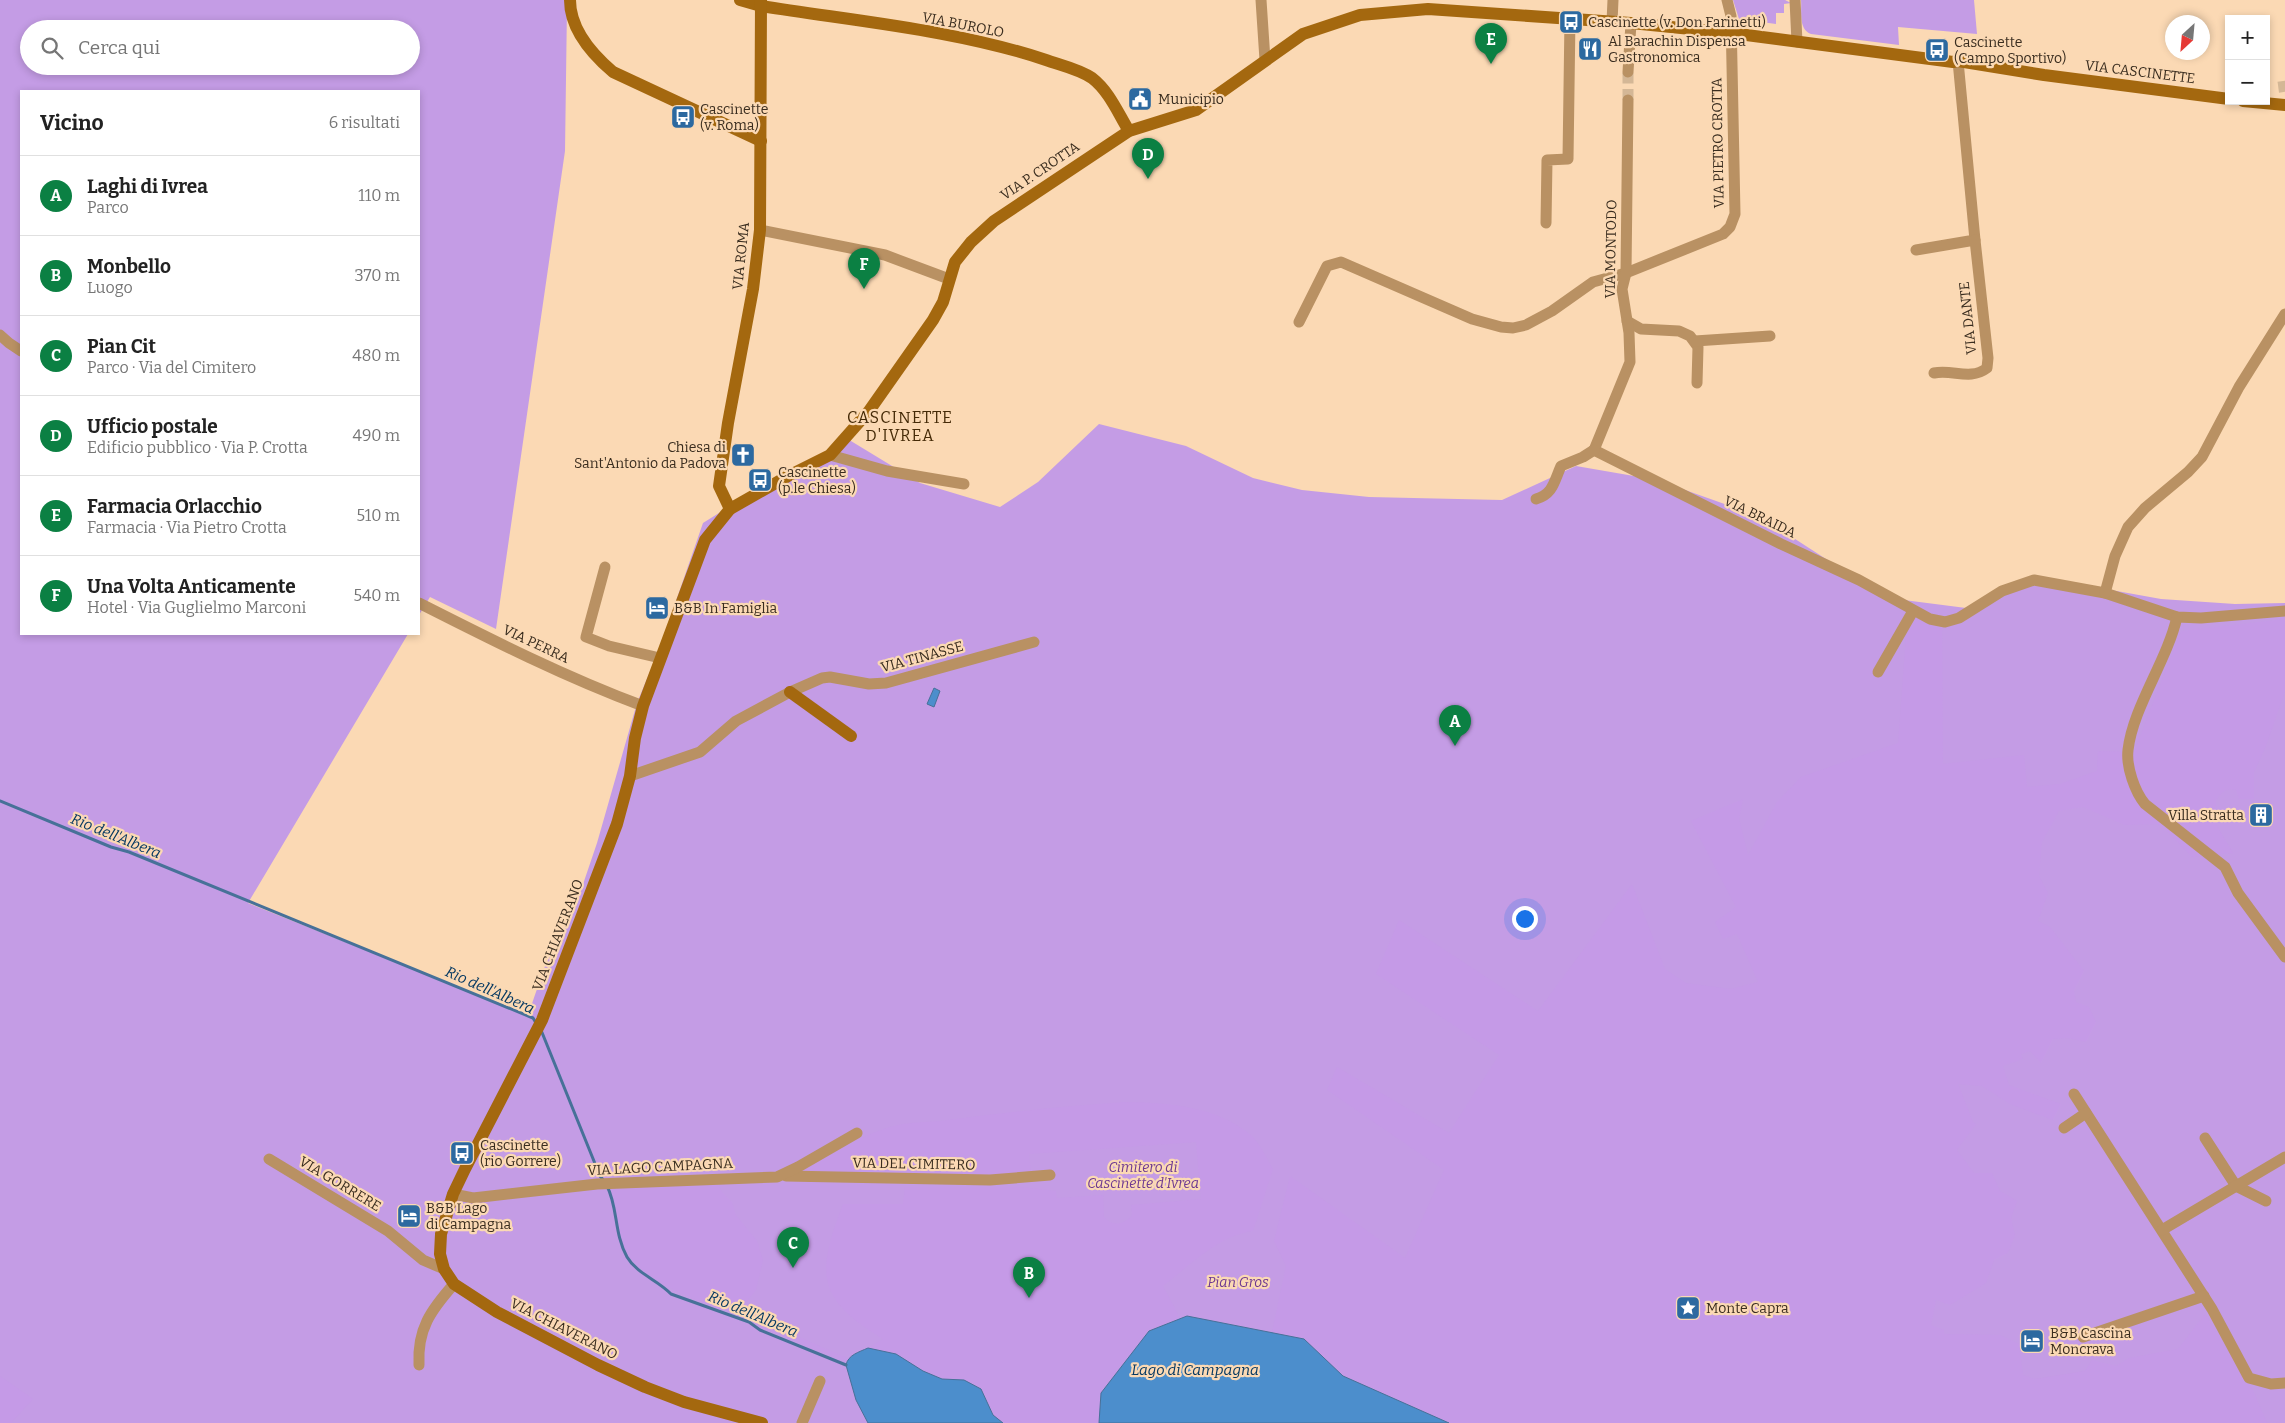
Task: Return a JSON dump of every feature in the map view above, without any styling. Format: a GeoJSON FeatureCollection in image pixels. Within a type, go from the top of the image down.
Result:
{"type":"FeatureCollection","features":[{"type":"Feature","properties":{"kind":"street"},"geometry":{"type":"LineString","coordinates":[[570,0],[570,6],[579,32],[594,56],[613,72],[761,142]]}},
{"type":"Feature","properties":{"kind":"street","name":"VIA BUROLO"},"geometry":{"type":"LineString","coordinates":[[740,0],[984,43],[1021,52],[1072,69],[1091,78],[1106,92],[1128,131]]}},
{"type":"Feature","properties":{"kind":"street"},"geometry":{"type":"LineString","coordinates":[[1261,0],[1265,60]]}},
{"type":"Feature","properties":{"kind":"street"},"geometry":{"type":"LineString","coordinates":[[1612,22],[1613,0]]}},
{"type":"Feature","properties":{"kind":"street","name":"VIA PIETRO CROTTA"},"geometry":{"type":"LineString","coordinates":[[1299,322],[1327,266],[1341,262],[1472,319],[1501,327],[1514,328],[1526,325],[1552,311],[1593,282],[1626,273],[1723,234],[1730,227],[1735,214],[1731,115],[1731,33],[1728,0]]}},
{"type":"Feature","properties":{"kind":"street"},"geometry":{"type":"LineString","coordinates":[[1795,0],[1797,42]]}},
{"type":"Feature","properties":{"kind":"street","name":"VIA ROMA"},"geometry":{"type":"LineString","coordinates":[[730,509],[719,486],[728,423],[753,289],[760,230],[761,3]]}},
{"type":"Feature","properties":{"kind":"street","name":"VIA P. CROTTA"},"geometry":{"type":"LineString","coordinates":[[730,509],[788,476],[830,456],[854,431],[914,349],[943,302],[955,262],[971,242],[994,221],[1128,131],[1196,110],[1303,34],[1360,15],[1428,9],[1570,18]]}},
{"type":"Feature","properties":{"kind":"street"},"geometry":{"type":"LineString","coordinates":[[1546,223],[1547,160],[1568,159],[1570,18],[1731,33],[1953,62],[1958,61]]}},
{"type":"Feature","properties":{"kind":"street"},"geometry":{"type":"LineString","coordinates":[[1628,72],[1631,23]]}},
{"type":"Feature","properties":{"kind":"street","name":"VIA CASCINETTE"},"geometry":{"type":"LineString","coordinates":[[1958,61],[2044,75],[2225,98]]}},
{"type":"Feature","properties":{"kind":"street","name":"VIA DANTE"},"geometry":{"type":"LineString","coordinates":[[1934,373],[1944,371],[1962,375],[1979,374],[1987,368],[1988,358],[1958,61]]}},
{"type":"Feature","properties":{"kind":"street","name":"VIA MONTODO"},"geometry":{"type":"LineString","coordinates":[[1594,450],[1630,362],[1622,289],[1626,273],[1628,100]]}},
{"type":"Feature","properties":{"kind":"street"},"geometry":{"type":"LineString","coordinates":[[2270,104],[2285,105]]}},
{"type":"Feature","properties":{"kind":"street"},"geometry":{"type":"LineString","coordinates":[[760,230],[885,254],[949,279]]}},
{"type":"Feature","properties":{"kind":"street"},"geometry":{"type":"LineString","coordinates":[[1916,250],[1975,240]]}},
{"type":"Feature","properties":{"kind":"street"},"geometry":{"type":"LineString","coordinates":[[2105,593],[2115,556],[2128,527],[2145,508],[2188,472],[2202,457],[2239,387],[2285,314]]}},
{"type":"Feature","properties":{"kind":"street"},"geometry":{"type":"LineString","coordinates":[[1627,321],[1640,329],[1679,332],[1690,336],[1698,347],[1697,383]]}},
{"type":"Feature","properties":{"kind":"street"},"geometry":{"type":"LineString","coordinates":[[0,335],[20,350]]}},
{"type":"Feature","properties":{"kind":"street"},"geometry":{"type":"LineString","coordinates":[[1695,341],[1770,336]]}},
{"type":"Feature","properties":{"kind":"street"},"geometry":{"type":"LineString","coordinates":[[1536,499],[1551,492],[1561,466],[1594,450]]}},
{"type":"Feature","properties":{"kind":"street","name":"VIA BRAIDA"},"geometry":{"type":"LineString","coordinates":[[1594,450],[1747,527],[1860,580],[1930,619],[1945,622],[1959,618],[2002,591],[2034,580],[2105,593],[2177,617],[2201,618],[2285,611]]}},
{"type":"Feature","properties":{"kind":"street"},"geometry":{"type":"LineString","coordinates":[[830,456],[887,471],[964,484]]}},
{"type":"Feature","properties":{"kind":"street","name":"VIA CHIAVERANO"},"geometry":{"type":"LineString","coordinates":[[730,509],[705,540],[643,706],[634,738],[630,776],[617,824],[539,1025],[453,1194],[441,1234],[440,1254],[444,1269],[454,1284],[498,1312],[598,1365],[684,1402],[762,1423]]}},
{"type":"Feature","properties":{"kind":"street"},"geometry":{"type":"LineString","coordinates":[[604,566],[586,636],[609,646],[660,658]]}},
{"type":"Feature","properties":{"kind":"street","name":"VIA PERRA"},"geometry":{"type":"LineString","coordinates":[[420,604],[505,647],[579,681],[643,706]]}},
{"type":"Feature","properties":{"kind":"street"},"geometry":{"type":"LineString","coordinates":[[1878,672],[1913,610]]}},
{"type":"Feature","properties":{"kind":"street"},"geometry":{"type":"LineString","coordinates":[[2177,617],[2172,637],[2132,731],[2128,752],[2139,797],[2145,804],[2225,867],[2238,893],[2285,957]]}},
{"type":"Feature","properties":{"kind":"street","name":"VIA TINASSE"},"geometry":{"type":"LineString","coordinates":[[630,776],[700,752],[736,722],[790,692],[822,678],[830,677],[869,684],[886,683],[1034,642]]}},
{"type":"Feature","properties":{"kind":"street"},"geometry":{"type":"LineString","coordinates":[[790,692],[851,736]]}},
{"type":"Feature","properties":{"kind":"street"},"geometry":{"type":"LineString","coordinates":[[2074,1094],[2204,1296],[2250,1378],[2271,1384],[2285,1383]]}},
{"type":"Feature","properties":{"kind":"street"},"geometry":{"type":"LineString","coordinates":[[2064,1128],[2086,1113]]}},
{"type":"Feature","properties":{"kind":"street","name":"VIA LAGO CAMPAGNA"},"geometry":{"type":"LineString","coordinates":[[453,1194],[473,1198],[611,1183],[777,1177],[857,1133]]}},
{"type":"Feature","properties":{"kind":"street"},"geometry":{"type":"LineString","coordinates":[[2205,1138],[2236,1186],[2266,1201]]}},
{"type":"Feature","properties":{"kind":"street"},"geometry":{"type":"LineString","coordinates":[[2162,1230],[2285,1157]]}},
{"type":"Feature","properties":{"kind":"street","name":"VIA GORRERE"},"geometry":{"type":"LineString","coordinates":[[269,1159],[388,1231],[423,1260],[444,1269]]}},
{"type":"Feature","properties":{"kind":"street","name":"VIA DEL CIMITERO"},"geometry":{"type":"LineString","coordinates":[[777,1177],[795,1175],[904,1180],[990,1180],[1050,1175]]}},
{"type":"Feature","properties":{"kind":"street"},"geometry":{"type":"LineString","coordinates":[[419,1365],[418,1346],[423,1330],[438,1302],[454,1284]]}},
{"type":"Feature","properties":{"kind":"street"},"geometry":{"type":"LineString","coordinates":[[2083,1337],[2204,1296]]}},
{"type":"Feature","properties":{"kind":"street"},"geometry":{"type":"LineString","coordinates":[[802,1423],[820,1381]]}},
{"type":"Feature","properties":{"kind":"green space"},"geometry":{"type":"Polygon","coordinates":[[[0,0],[570,0],[567,6],[565,151],[496,629],[430,597],[420,613],[420,90],[20,90],[20,635],[407,635],[248,903],[528,1015],[545,966],[578,899],[597,843],[637,703],[660,647],[703,523],[770,481],[829,454],[846,438],[920,483],[1000,507],[1038,482],[1099,424],[1186,446],[1253,478],[1302,490],[1369,497],[1502,500],[1576,466],[1657,480],[1733,507],[1792,537],[1843,570],[1896,599],[1966,608],[2030,580],[2078,584],[2161,599],[2235,604],[2285,603],[2285,1423],[0,1423],[0,0]]]}},
{"type":"Feature","properties":{"kind":"green space"},"geometry":{"type":"Polygon","coordinates":[[[1733,0],[1785,0],[1791,3],[1784,4],[1784,13],[1776,13],[1776,24],[1739,19],[1733,0]]]}},
{"type":"Feature","properties":{"kind":"green space"},"geometry":{"type":"Polygon","coordinates":[[[1801,0],[1974,0],[1977,34],[1898,27],[1899,45],[1811,34],[1807,32],[1802,24],[1801,0]]]}},
{"type":"Feature","properties":{"kind":"shaded area"},"geometry":{"type":"Polygon","coordinates":[[[1915,618],[1942,629],[1943,764],[2024,755],[2027,787],[2060,784],[2097,771],[2098,751],[2134,752],[2181,631],[2285,619],[2285,691],[2266,746],[2254,772],[2254,799],[2239,799],[2236,790],[2226,790],[2216,800],[2216,824],[2233,853],[2192,857],[2164,828],[2157,824],[2125,825],[2083,807],[2059,811],[2042,842],[2039,876],[2048,893],[2038,921],[2050,927],[2084,971],[2074,991],[2076,1002],[2089,1007],[2096,1022],[2086,1042],[2068,1038],[2053,1039],[2041,1063],[2030,1051],[2021,1054],[2023,1059],[2003,1066],[2009,1085],[2061,1104],[2053,1120],[2010,1104],[1982,1086],[1958,1084],[1973,1122],[1976,1124],[1957,1150],[1974,1173],[1992,1173],[2000,1191],[2017,1201],[2011,1218],[2015,1235],[2008,1253],[1994,1260],[1986,1283],[1950,1305],[1936,1300],[1931,1325],[1944,1330],[1944,1334],[2000,1335],[2019,1344],[2023,1375],[2035,1379],[2085,1371],[2092,1360],[2116,1366],[2129,1358],[2178,1349],[2205,1314],[2253,1390],[2267,1423],[1449,1423],[1343,1376],[1304,1339],[1272,1332],[1286,1266],[1274,1241],[1290,1176],[1405,1258],[1444,1170],[1327,1090],[1337,1067],[1449,1133],[1499,1055],[1376,974],[1399,920],[1538,1011],[1632,884],[1665,969],[1686,983],[1731,989],[1758,982],[1737,934],[1723,939],[1715,922],[1736,907],[1691,821],[1743,799],[1739,819],[1748,855],[1777,802],[1801,777],[1898,743],[1906,635],[1915,618]]]}},
{"type":"Feature","properties":{"kind":"shaded area"},"geometry":{"type":"Polygon","coordinates":[[[1126,1102],[1176,1105],[1208,1112],[1224,1118],[1252,1136],[1261,1147],[1273,1169],[1253,1231],[1228,1238],[1216,1245],[1163,1286],[1180,1318],[1148,1331],[1099,1423],[1003,1423],[993,1415],[981,1389],[964,1380],[942,1379],[923,1371],[896,1354],[868,1348],[883,1339],[844,1310],[834,1296],[828,1282],[826,1266],[829,1248],[843,1204],[903,1204],[905,1187],[1020,1187],[1056,1191],[1057,1198],[1103,1195],[1104,1217],[1118,1224],[1126,1221],[1132,1215],[1131,1205],[1201,1199],[1196,1142],[1029,1154],[1031,1173],[993,1176],[799,1172],[853,1142],[895,1126],[1081,1105],[1126,1102]]]}},
{"type":"Feature","properties":{"kind":"shaded area"},"geometry":{"type":"Polygon","coordinates":[[[717,1181],[722,1192],[732,1202],[736,1215],[757,1241],[763,1260],[756,1290],[741,1308],[794,1335],[849,1359],[846,1362],[761,1328],[751,1320],[669,1287],[641,1268],[630,1257],[619,1233],[611,1188],[717,1181]]]}},
{"type":"Feature","properties":{"kind":"shaded area"},"geometry":{"type":"Polygon","coordinates":[[[0,1376],[33,1399],[11,1423],[0,1423],[0,1376]]]}},
{"type":"Feature","properties":{"kind":"water"},"geometry":{"type":"Polygon","coordinates":[[[934,688],[940,691],[934,707],[927,704],[934,688]]]}},
{"type":"Feature","properties":{"kind":"water","name":"Lago di Campagna"},"geometry":{"type":"Polygon","coordinates":[[[1187,1316],[1304,1339],[1343,1376],[1449,1423],[1099,1423],[1101,1393],[1149,1331],[1187,1316]]]}},
{"type":"Feature","properties":{"kind":"water"},"geometry":{"type":"Polygon","coordinates":[[[868,1348],[896,1354],[923,1371],[942,1379],[964,1380],[981,1389],[993,1415],[1003,1423],[868,1423],[856,1400],[846,1365],[851,1356],[868,1348]]]}},
{"type":"Feature","properties":{"kind":"waterway","name":"Rio dell'Albera"},"geometry":{"type":"LineString","coordinates":[[0,801],[533,1018],[536,1023]]}},
{"type":"Feature","properties":{"kind":"waterway","name":"Rio dell'Albera"},"geometry":{"type":"LineString","coordinates":[[541,1030],[600,1176],[604,1181]]}},
{"type":"Feature","properties":{"kind":"waterway","name":"Rio dell'Albera"},"geometry":{"type":"LineString","coordinates":[[607,1186],[613,1203],[623,1248],[627,1257],[636,1268],[671,1294],[749,1322],[760,1330],[846,1365]]}},
{"type":"Feature","properties":{"kind":"tunnel"},"geometry":{"type":"LineString","coordinates":[[1628,72],[1628,100]]}},
{"type":"Feature","properties":{"kind":"tunnel"},"geometry":{"type":"LineString","coordinates":[[2283,81],[2285,96]]}},
{"type":"Feature","properties":{"kind":"place","name":"Cascinette (v. Don Farinetti)"},"geometry":{"type":"Point","coordinates":[1571,22]}},
{"type":"Feature","properties":{"kind":"place","name":"Al Barachin Dispensa Gastronomica"},"geometry":{"type":"Point","coordinates":[1590,49]}},
{"type":"Feature","properties":{"kind":"place","name":"Cascinette (Campo Sportivo)"},"geometry":{"type":"Point","coordinates":[1937,50]}},
{"type":"Feature","properties":{"kind":"place","name":"Farmacia Orlacchio"},"geometry":{"type":"Point","coordinates":[1491,64]}},
{"type":"Feature","properties":{"kind":"place","name":"Municipio"},"geometry":{"type":"Point","coordinates":[1140,99]}},
{"type":"Feature","properties":{"kind":"place","name":"Cascinette (v. Roma)"},"geometry":{"type":"Point","coordinates":[683,117]}},
{"type":"Feature","properties":{"kind":"place","name":"Ufficio postale"},"geometry":{"type":"Point","coordinates":[1148,179]}},
{"type":"Feature","properties":{"kind":"place","name":"Una Volta Anticamente"},"geometry":{"type":"Point","coordinates":[864,289]}},
{"type":"Feature","properties":{"kind":"place","name":"Chiesa di Sant'Antonio da Padova"},"geometry":{"type":"Point","coordinates":[743,455]}},
{"type":"Feature","properties":{"kind":"place","name":"Cascinette (p.le Chiesa)"},"geometry":{"type":"Point","coordinates":[760,480]}},
{"type":"Feature","properties":{"kind":"place","name":"B&B In Famiglia"},"geometry":{"type":"Point","coordinates":[657,608]}},
{"type":"Feature","properties":{"kind":"place","name":"Laghi di Ivrea"},"geometry":{"type":"Point","coordinates":[1455,746]}},
{"type":"Feature","properties":{"kind":"place","name":"Villa Stratta"},"geometry":{"type":"Point","coordinates":[2261,815]}},
{"type":"Feature","properties":{"kind":"place","name":"Cascinette (rio Gorrere)"},"geometry":{"type":"Point","coordinates":[462,1153]}},
{"type":"Feature","properties":{"kind":"place","name":"B&B Lago di Campagna"},"geometry":{"type":"Point","coordinates":[409,1216]}},
{"type":"Feature","properties":{"kind":"place","name":"Pian Cit"},"geometry":{"type":"Point","coordinates":[793,1268]}},
{"type":"Feature","properties":{"kind":"place","name":"Monbello"},"geometry":{"type":"Point","coordinates":[1029,1298]}},
{"type":"Feature","properties":{"kind":"place","name":"Monte Capra"},"geometry":{"type":"Point","coordinates":[1688,1308]}},
{"type":"Feature","properties":{"kind":"place","name":"B&B Cascina Moncrava"},"geometry":{"type":"Point","coordinates":[2032,1341]}},
{"type":"Feature","properties":{"kind":"district","name":"CASCINETTE D'IVREA"},"geometry":{"type":"Point","coordinates":[900,426]}},
{"type":"Feature","properties":{"kind":"park label","name":"Cimitero di Cascinette d'Ivrea"},"geometry":{"type":"Point","coordinates":[1143,1176]}},
{"type":"Feature","properties":{"kind":"park label","name":"Pian Gros"},"geometry":{"type":"Point","coordinates":[1238,1282]}}]}
